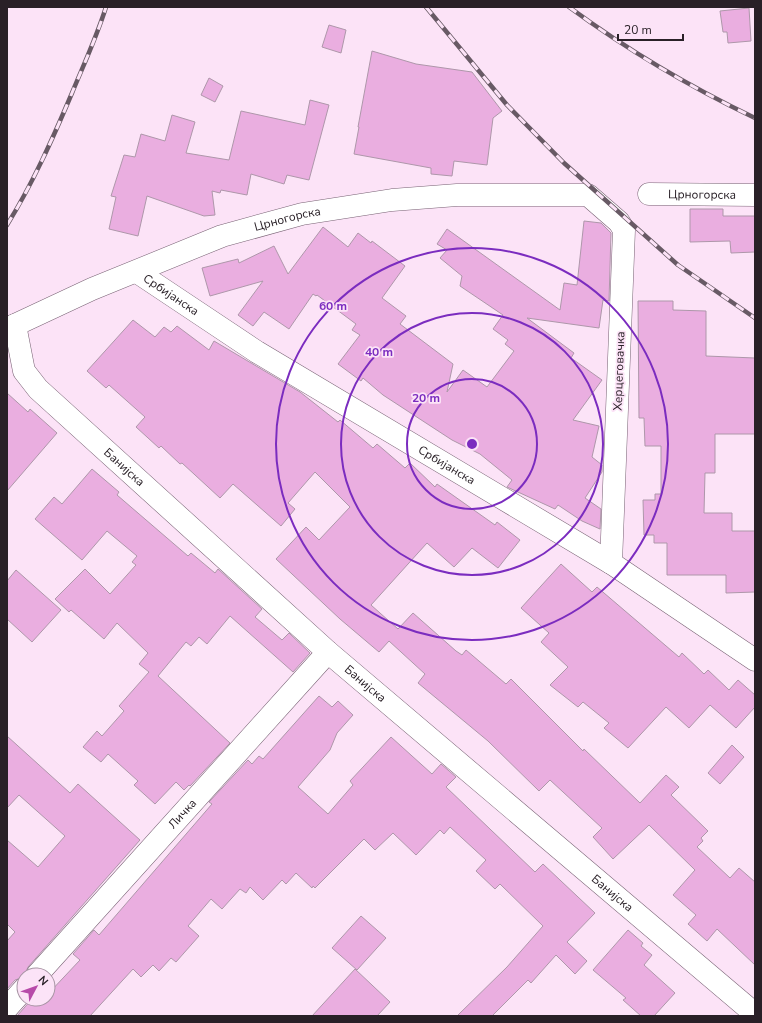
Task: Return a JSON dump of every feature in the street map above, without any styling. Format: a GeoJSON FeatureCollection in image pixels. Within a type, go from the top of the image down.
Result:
{"type":"FeatureCollection","features":[{"type":"Feature","properties":{"kind":"street","name":"Црногорска"},"geometry":{"type":"LineString","coordinates":[[649,194],[755,195]]}},
{"type":"Feature","properties":{"kind":"street","name":"Црногорска"},"geometry":{"type":"LineString","coordinates":[[10,325],[92,289],[137,272],[222,236],[302,214],[392,200],[457,195],[588,195]]}},
{"type":"Feature","properties":{"kind":"street","name":"Херцеговачка"},"geometry":{"type":"LineString","coordinates":[[588,195],[619,222],[624,230],[611,563]]}},
{"type":"Feature","properties":{"kind":"street","name":"Србијанска"},"geometry":{"type":"LineString","coordinates":[[137,272],[257,352],[611,563],[755,660]]}},
{"type":"Feature","properties":{"kind":"street","name":"Банијска"},"geometry":{"type":"LineString","coordinates":[[10,325],[24,371],[38,389],[328,652],[755,1014]]}},
{"type":"Feature","properties":{"kind":"street","name":"Личка"},"geometry":{"type":"LineString","coordinates":[[44,967],[328,652]]}},
{"type":"Feature","properties":{"kind":"street"},"geometry":{"type":"LineString","coordinates":[[7,1008],[16,998]]}},
{"type":"Feature","properties":{"kind":"building"},"geometry":{"type":"Polygon","coordinates":[[[749,8],[751,41],[728,43],[727,32],[723,32],[720,11],[749,8]]]}},
{"type":"Feature","properties":{"kind":"building"},"geometry":{"type":"Polygon","coordinates":[[[329,25],[346,30],[341,53],[322,47],[329,25]]]}},
{"type":"Feature","properties":{"kind":"building"},"geometry":{"type":"Polygon","coordinates":[[[372,51],[416,64],[472,72],[502,111],[493,118],[487,165],[454,161],[452,176],[431,174],[431,168],[354,154],[372,51]]]}},
{"type":"Feature","properties":{"kind":"building"},"geometry":{"type":"Polygon","coordinates":[[[209,78],[223,86],[215,102],[201,95],[209,78]]]}},
{"type":"Feature","properties":{"kind":"building"},"geometry":{"type":"Polygon","coordinates":[[[310,100],[329,105],[309,180],[287,175],[284,184],[251,174],[247,195],[221,190],[220,193],[212,191],[215,215],[204,216],[147,196],[138,236],[109,229],[116,197],[111,196],[124,155],[135,157],[141,134],[165,141],[172,115],[195,122],[186,153],[229,160],[241,111],[305,125],[310,100]]]}},
{"type":"Feature","properties":{"kind":"building"},"geometry":{"type":"Polygon","coordinates":[[[690,209],[723,209],[723,216],[755,216],[755,252],[731,253],[730,241],[690,242],[690,209]]]}},
{"type":"Feature","properties":{"kind":"building"},"geometry":{"type":"Polygon","coordinates":[[[584,221],[601,223],[611,233],[609,301],[603,300],[599,328],[527,318],[574,353],[571,358],[602,380],[573,420],[599,426],[592,457],[602,465],[602,472],[585,498],[601,509],[600,529],[582,521],[558,505],[555,509],[507,487],[512,480],[480,454],[452,440],[383,395],[363,378],[361,381],[338,364],[360,335],[352,330],[356,324],[317,295],[316,296],[313,294],[289,329],[264,312],[253,326],[238,315],[263,281],[210,296],[202,268],[238,259],[239,263],[274,246],[288,274],[323,227],[348,247],[358,233],[371,243],[372,241],[405,266],[382,298],[406,316],[400,324],[453,364],[447,392],[463,370],[487,387],[514,351],[505,344],[508,340],[493,329],[503,315],[460,286],[462,276],[440,258],[447,250],[437,244],[447,229],[560,310],[564,283],[577,285],[584,221]]]}},
{"type":"Feature","properties":{"kind":"building"},"geometry":{"type":"Polygon","coordinates":[[[638,301],[673,301],[673,310],[706,311],[706,356],[755,358],[755,434],[715,434],[715,473],[705,473],[704,513],[732,513],[732,531],[755,531],[755,592],[726,593],[726,575],[667,575],[667,543],[654,543],[654,535],[644,535],[643,500],[655,500],[655,494],[661,494],[661,446],[645,446],[644,418],[639,418],[638,301]]]}},
{"type":"Feature","properties":{"kind":"building"},"geometry":{"type":"Polygon","coordinates":[[[133,320],[155,337],[164,327],[171,332],[177,326],[209,350],[214,341],[300,392],[338,422],[340,420],[373,448],[377,444],[405,468],[410,463],[435,487],[437,484],[495,525],[497,522],[520,540],[498,568],[472,548],[454,567],[427,543],[371,605],[398,629],[413,613],[456,651],[462,655],[466,650],[506,684],[511,679],[583,751],[584,749],[640,803],[666,775],[679,787],[671,795],[708,831],[701,838],[703,841],[697,847],[730,878],[739,868],[755,882],[755,965],[717,929],[707,941],[688,924],[696,915],[673,895],[695,870],[649,825],[613,859],[593,837],[602,828],[550,780],[539,791],[488,741],[418,683],[425,674],[389,641],[379,652],[340,619],[276,559],[306,527],[319,540],[350,507],[315,472],[288,503],[295,509],[281,526],[233,484],[220,498],[182,463],[180,464],[161,446],[159,448],[136,427],[145,417],[109,385],[106,388],[87,371],[133,320]]]}},
{"type":"Feature","properties":{"kind":"building"},"geometry":{"type":"Polygon","coordinates":[[[7,393],[28,412],[30,409],[57,433],[7,491],[7,393]]]}},
{"type":"Feature","properties":{"kind":"building"},"geometry":{"type":"Polygon","coordinates":[[[92,469],[119,492],[117,495],[188,556],[191,553],[215,573],[218,569],[262,609],[255,617],[282,640],[289,633],[310,653],[293,672],[230,616],[207,644],[199,637],[191,646],[186,642],[158,676],[230,743],[190,786],[189,785],[184,790],[176,782],[155,804],[134,785],[138,781],[108,754],[101,762],[83,747],[97,731],[102,736],[124,711],[119,706],[149,672],[139,664],[148,653],[117,623],[104,639],[71,610],[69,612],[55,599],[85,569],[110,594],[136,565],[132,562],[137,556],[107,531],[82,560],[35,519],[54,497],[62,504],[92,469]]]}},
{"type":"Feature","properties":{"kind":"building"},"geometry":{"type":"Polygon","coordinates":[[[561,564],[592,592],[597,587],[679,657],[682,653],[704,674],[708,670],[729,690],[738,680],[755,695],[755,707],[736,728],[710,705],[689,728],[666,707],[628,748],[604,728],[609,723],[583,702],[578,707],[550,685],[568,667],[541,642],[549,633],[521,608],[561,564]]]}},
{"type":"Feature","properties":{"kind":"building"},"geometry":{"type":"Polygon","coordinates":[[[16,570],[61,610],[32,642],[7,619],[7,581],[16,570]]]}},
{"type":"Feature","properties":{"kind":"building"},"geometry":{"type":"Polygon","coordinates":[[[319,696],[332,707],[338,701],[353,715],[337,733],[330,750],[298,787],[328,814],[353,785],[350,781],[391,737],[432,774],[441,764],[456,777],[446,787],[535,872],[543,864],[595,913],[567,942],[587,961],[575,974],[556,955],[531,983],[528,980],[492,1016],[457,1016],[507,967],[543,926],[500,884],[495,889],[476,871],[486,860],[450,827],[444,834],[440,830],[416,855],[393,833],[375,850],[364,839],[315,888],[313,886],[312,888],[296,873],[286,884],[282,880],[263,900],[250,887],[246,893],[240,889],[222,909],[211,899],[188,926],[199,936],[176,962],[171,958],[159,971],[153,965],[141,977],[133,969],[90,1016],[17,1016],[25,1007],[56,1007],[56,986],[80,960],[73,954],[94,930],[99,935],[212,804],[209,802],[248,760],[252,764],[259,756],[263,759],[319,696]]]}},
{"type":"Feature","properties":{"kind":"building"},"geometry":{"type":"Polygon","coordinates":[[[7,736],[70,793],[78,784],[140,840],[28,967],[16,967],[16,980],[7,989],[7,941],[15,932],[7,924],[7,840],[38,867],[65,836],[19,795],[7,808],[7,736]]]}},
{"type":"Feature","properties":{"kind":"building"},"geometry":{"type":"Polygon","coordinates":[[[732,745],[744,757],[720,784],[708,773],[732,745]]]}},
{"type":"Feature","properties":{"kind":"building"},"geometry":{"type":"Polygon","coordinates":[[[361,916],[386,938],[357,970],[332,948],[361,916]]]}},
{"type":"Feature","properties":{"kind":"building"},"geometry":{"type":"Polygon","coordinates":[[[628,930],[643,943],[641,946],[652,955],[644,965],[675,993],[654,1016],[641,1016],[623,1000],[626,998],[593,970],[628,930]]]}},
{"type":"Feature","properties":{"kind":"building"},"geometry":{"type":"Polygon","coordinates":[[[355,969],[390,1002],[377,1016],[312,1016],[355,969]]]}},
{"type":"Feature","properties":{"kind":"railway"},"geometry":{"type":"LineString","coordinates":[[7,225],[34,177],[65,110],[99,29],[106,7]]}},
{"type":"Feature","properties":{"kind":"railway"},"geometry":{"type":"LineString","coordinates":[[426,7],[507,105],[564,163],[678,265],[755,318]]}},
{"type":"Feature","properties":{"kind":"railway"},"geometry":{"type":"LineString","coordinates":[[569,7],[659,67],[755,118]]}}]}
